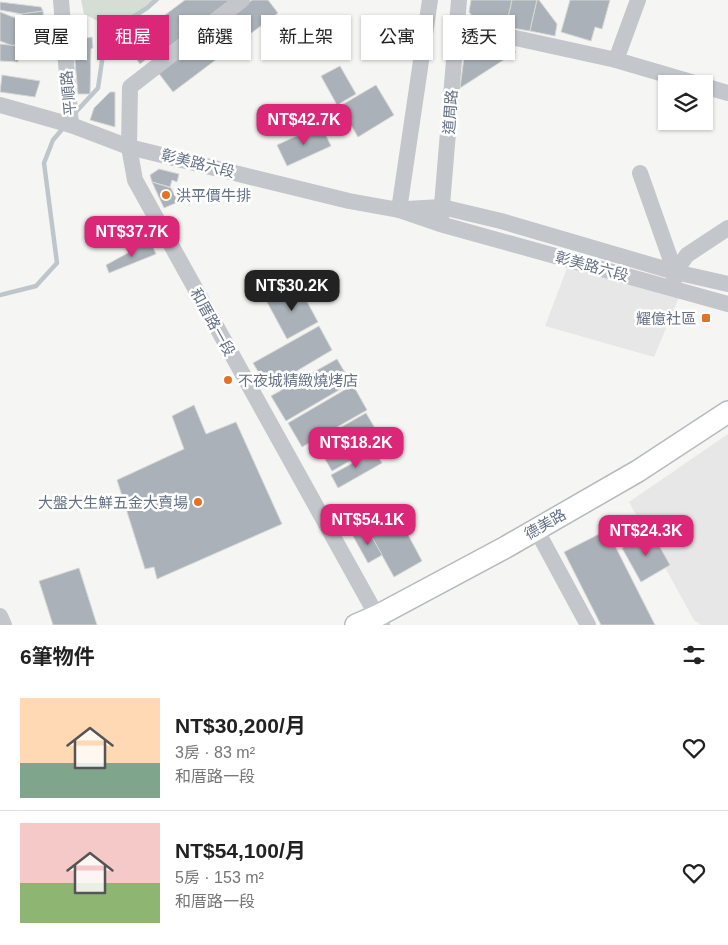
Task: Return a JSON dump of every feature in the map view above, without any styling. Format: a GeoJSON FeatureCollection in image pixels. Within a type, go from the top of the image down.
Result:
{"type":"FeatureCollection","features":[{"type":"Feature","properties":{"kind":"main road","name":"德美路"},"geometry":{"type":"LineString","coordinates":[[356,625],[379,620],[638,471],[728,412]]}},
{"type":"Feature","properties":{"kind":"street","name":"平順路"},"geometry":{"type":"LineString","coordinates":[[61,0],[71,125]]}},
{"type":"Feature","properties":{"kind":"street","name":"和厝路一段"},"geometry":{"type":"LineString","coordinates":[[242,0],[130,87],[129,146],[135,180],[379,620]]}},
{"type":"Feature","properties":{"kind":"street"},"geometry":{"type":"LineString","coordinates":[[399,210],[430,0]]}},
{"type":"Feature","properties":{"kind":"street","name":"道周路"},"geometry":{"type":"LineString","coordinates":[[457,15],[459,0]]}},
{"type":"Feature","properties":{"kind":"street"},"geometry":{"type":"LineString","coordinates":[[616,60],[638,0]]}},
{"type":"Feature","properties":{"kind":"street"},"geometry":{"type":"LineString","coordinates":[[515,38],[616,60],[667,75]]}},
{"type":"Feature","properties":{"kind":"street","name":"道周路"},"geometry":{"type":"LineString","coordinates":[[440,224],[454,60]]}},
{"type":"Feature","properties":{"kind":"street"},"geometry":{"type":"LineString","coordinates":[[713,89],[728,93]]}},
{"type":"Feature","properties":{"kind":"street","name":"彰美路六段"},"geometry":{"type":"LineString","coordinates":[[0,105],[71,125],[129,146],[350,201],[399,210],[440,224],[728,304]]}},
{"type":"Feature","properties":{"kind":"street"},"geometry":{"type":"LineString","coordinates":[[640,173],[675,272],[673,288]]}},
{"type":"Feature","properties":{"kind":"street","name":"彰美路六段"},"geometry":{"type":"LineString","coordinates":[[399,210],[442,207],[501,221],[675,272],[728,284]]}},
{"type":"Feature","properties":{"kind":"street"},"geometry":{"type":"LineString","coordinates":[[675,272],[687,255],[728,228]]}},
{"type":"Feature","properties":{"kind":"street"},"geometry":{"type":"LineString","coordinates":[[536,529],[588,625]]}},
{"type":"Feature","properties":{"kind":"street"},"geometry":{"type":"LineString","coordinates":[[0,616],[4,625]]}},
{"type":"Feature","properties":{"kind":"shaded area"},"geometry":{"type":"Polygon","coordinates":[[[81,0],[160,0],[136,15],[97,15],[97,20],[84,14],[81,0]]]}},
{"type":"Feature","properties":{"kind":"shaded area"},"geometry":{"type":"Polygon","coordinates":[[[569,263],[679,297],[654,357],[545,326],[569,263]]]}},
{"type":"Feature","properties":{"kind":"shaded area"},"geometry":{"type":"Polygon","coordinates":[[[728,434],[728,625],[701,625],[694,620],[629,502],[728,434]]]}},
{"type":"Feature","properties":{"kind":"building"},"geometry":{"type":"Polygon","coordinates":[[[185,0],[230,0],[210,15],[179,15],[179,39],[169,47],[169,15],[165,15],[185,0]]]}},
{"type":"Feature","properties":{"kind":"building"},"geometry":{"type":"Polygon","coordinates":[[[252,0],[268,0],[278,13],[275,15],[261,15],[261,26],[251,33],[251,15],[232,15],[252,0]]]}},
{"type":"Feature","properties":{"kind":"building"},"geometry":{"type":"Polygon","coordinates":[[[471,0],[512,0],[509,15],[471,15],[469,12],[471,0]]]}},
{"type":"Feature","properties":{"kind":"building"},"geometry":{"type":"Polygon","coordinates":[[[512,0],[537,0],[530,31],[515,28],[515,15],[509,15],[512,0]]]}},
{"type":"Feature","properties":{"kind":"building"},"geometry":{"type":"Polygon","coordinates":[[[537,0],[539,0],[557,24],[555,36],[530,31],[537,0]]]}},
{"type":"Feature","properties":{"kind":"building"},"geometry":{"type":"Polygon","coordinates":[[[570,0],[610,0],[602,29],[595,27],[591,41],[561,32],[570,0]]]}},
{"type":"Feature","properties":{"kind":"building"},"geometry":{"type":"Polygon","coordinates":[[[0,2],[41,7],[43,11],[22,14],[0,10],[0,2]]]}},
{"type":"Feature","properties":{"kind":"building"},"geometry":{"type":"Polygon","coordinates":[[[43,11],[43,15],[22,15],[43,11]]]}},
{"type":"Feature","properties":{"kind":"building"},"geometry":{"type":"Polygon","coordinates":[[[0,12],[15,18],[15,44],[13,46],[0,41],[0,12]]]}},
{"type":"Feature","properties":{"kind":"building"},"geometry":{"type":"Polygon","coordinates":[[[92,37],[93,48],[91,49],[90,94],[78,94],[75,60],[87,60],[87,38],[92,37]]]}},
{"type":"Feature","properties":{"kind":"building"},"geometry":{"type":"Polygon","coordinates":[[[0,44],[15,46],[15,60],[18,60],[18,62],[0,61],[0,44]]]}},
{"type":"Feature","properties":{"kind":"building"},"geometry":{"type":"Polygon","coordinates":[[[179,55],[179,60],[216,60],[173,92],[157,71],[179,55]]]}},
{"type":"Feature","properties":{"kind":"building"},"geometry":{"type":"Polygon","coordinates":[[[137,60],[145,60],[140,64],[137,60]]]}},
{"type":"Feature","properties":{"kind":"building"},"geometry":{"type":"Polygon","coordinates":[[[464,60],[504,60],[460,88],[464,60]]]}},
{"type":"Feature","properties":{"kind":"building"},"geometry":{"type":"Polygon","coordinates":[[[340,66],[356,94],[337,105],[321,76],[340,66]]]}},
{"type":"Feature","properties":{"kind":"building"},"geometry":{"type":"Polygon","coordinates":[[[2,75],[40,81],[35,97],[0,92],[2,75]]]}},
{"type":"Feature","properties":{"kind":"building"},"geometry":{"type":"Polygon","coordinates":[[[376,85],[394,115],[358,137],[340,106],[376,85]]]}},
{"type":"Feature","properties":{"kind":"building"},"geometry":{"type":"Polygon","coordinates":[[[110,92],[115,92],[115,127],[90,120],[94,108],[110,92]]]}},
{"type":"Feature","properties":{"kind":"building"},"geometry":{"type":"Polygon","coordinates":[[[321,125],[331,146],[287,166],[277,145],[321,125]]]}},
{"type":"Feature","properties":{"kind":"building"},"geometry":{"type":"Polygon","coordinates":[[[159,169],[179,174],[177,182],[172,180],[170,187],[152,182],[150,175],[159,169]]]}},
{"type":"Feature","properties":{"kind":"building","name":"洪平價牛排"},"geometry":{"type":"Polygon","coordinates":[[[152,182],[171,188],[178,202],[164,208],[152,182]]]}},
{"type":"Feature","properties":{"kind":"building"},"geometry":{"type":"Polygon","coordinates":[[[151,243],[156,254],[109,273],[106,265],[137,248],[151,243]]]}},
{"type":"Feature","properties":{"kind":"building"},"geometry":{"type":"Polygon","coordinates":[[[298,285],[318,322],[287,339],[267,302],[298,285]]]}},
{"type":"Feature","properties":{"kind":"building"},"geometry":{"type":"Polygon","coordinates":[[[319,326],[332,350],[268,388],[253,363],[319,326]]]}},
{"type":"Feature","properties":{"kind":"building"},"geometry":{"type":"Polygon","coordinates":[[[337,359],[351,383],[286,421],[271,396],[337,359]]]}},
{"type":"Feature","properties":{"kind":"building"},"geometry":{"type":"Polygon","coordinates":[[[353,385],[367,410],[302,447],[288,423],[353,385]]]}},
{"type":"Feature","properties":{"kind":"building","name":"大盤大生鮮五金大賣場"},"geometry":{"type":"Polygon","coordinates":[[[194,405],[206,434],[236,422],[282,524],[157,579],[154,567],[145,569],[117,480],[184,449],[172,416],[194,405]]]}},
{"type":"Feature","properties":{"kind":"building"},"geometry":{"type":"Polygon","coordinates":[[[366,413],[383,442],[332,471],[315,442],[366,413]]]}},
{"type":"Feature","properties":{"kind":"building"},"geometry":{"type":"Polygon","coordinates":[[[375,451],[382,463],[338,488],[331,475],[375,451]]]}},
{"type":"Feature","properties":{"kind":"building"},"geometry":{"type":"Polygon","coordinates":[[[396,512],[422,561],[394,577],[367,528],[396,512]]]}},
{"type":"Feature","properties":{"kind":"building"},"geometry":{"type":"Polygon","coordinates":[[[367,528],[382,555],[368,563],[353,536],[367,528]]]}},
{"type":"Feature","properties":{"kind":"building"},"geometry":{"type":"Polygon","coordinates":[[[607,530],[655,625],[601,625],[564,552],[607,530]]]}},
{"type":"Feature","properties":{"kind":"building"},"geometry":{"type":"Polygon","coordinates":[[[651,531],[670,565],[641,582],[622,548],[651,531]]]}},
{"type":"Feature","properties":{"kind":"building"},"geometry":{"type":"Polygon","coordinates":[[[79,568],[97,625],[53,625],[39,581],[79,568]]]}},
{"type":"Feature","properties":{"kind":"waterway"},"geometry":{"type":"LineString","coordinates":[[74,114],[98,88],[106,34],[147,8],[156,0]]}},
{"type":"Feature","properties":{"kind":"waterway"},"geometry":{"type":"LineString","coordinates":[[0,295],[36,286],[57,263],[44,163],[53,140],[65,126]]}},
{"type":"Feature","properties":{"kind":"place","name":"洪平價牛排"},"geometry":{"type":"Point","coordinates":[166,195]}},
{"type":"Feature","properties":{"kind":"place","name":"耀億社區"},"geometry":{"type":"Point","coordinates":[706,318]}},
{"type":"Feature","properties":{"kind":"place","name":"不夜城精緻燒烤店"},"geometry":{"type":"Point","coordinates":[228,380]}},
{"type":"Feature","properties":{"kind":"place","name":"大盤大生鮮五金大賣場"},"geometry":{"type":"Point","coordinates":[198,502]}}]}
